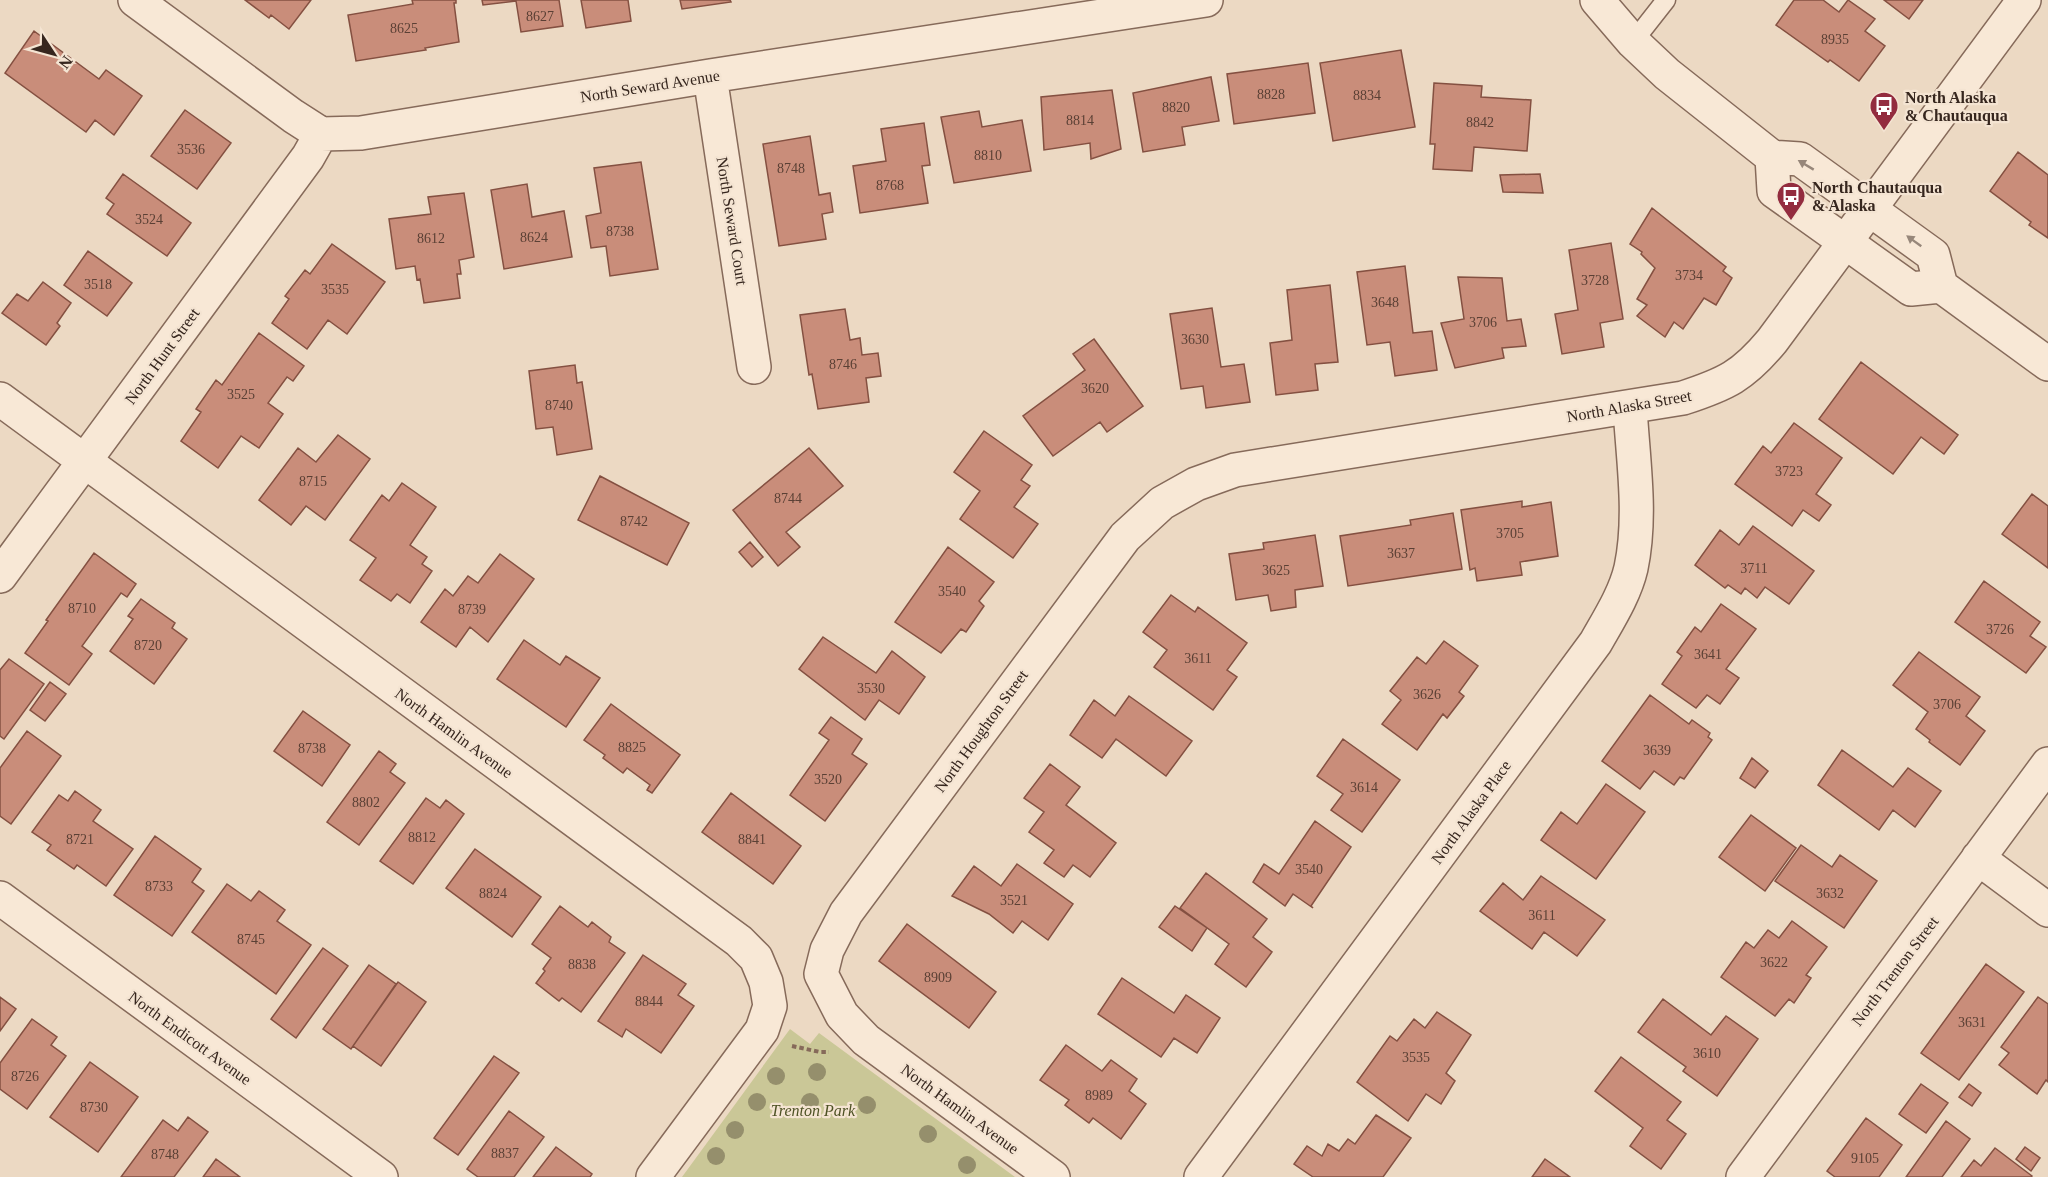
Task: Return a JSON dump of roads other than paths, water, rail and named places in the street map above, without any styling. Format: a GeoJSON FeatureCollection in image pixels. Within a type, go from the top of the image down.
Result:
{"type":"FeatureCollection","features":[{"type":"Feature","properties":{"kind":"street"},"geometry":{"type":"LineString","coordinates":[[135,0],[321,134]]}},
{"type":"Feature","properties":{"kind":"street","name":"North Seward Avenue"},"geometry":{"type":"LineString","coordinates":[[321,134],[361,133],[710,76],[1206,0]]}},
{"type":"Feature","properties":{"kind":"street"},"geometry":{"type":"LineString","coordinates":[[1597,0],[1633,42],[1667,74],[1772,157],[1800,159],[1933,255],[1941,286],[2048,364]]}},
{"type":"Feature","properties":{"kind":"street","name":"North Alaska Street"},"geometry":{"type":"LineString","coordinates":[[1162,503],[1196,484],[1235,470],[1630,408],[1683,398],[1711,389],[1737,376],[1754,362],[1772,341],[2024,0]]}},
{"type":"Feature","properties":{"kind":"street","name":"North Seward Court"},"geometry":{"type":"LineString","coordinates":[[710,76],[754,367]]}},
{"type":"Feature","properties":{"kind":"street","name":"North Hunt Street"},"geometry":{"type":"LineString","coordinates":[[0,576],[308,157],[321,134]]}},
{"type":"Feature","properties":{"kind":"street"},"geometry":{"type":"LineString","coordinates":[[1772,157],[1774,191],[1911,289],[1941,286]]}},
{"type":"Feature","properties":{"kind":"street","name":"North Hamlin Avenue"},"geometry":{"type":"LineString","coordinates":[[0,399],[739,941],[756,958],[766,982],[770,1006],[762,1030],[653,1177]]}},
{"type":"Feature","properties":{"kind":"street","name":"North Alaska Place"},"geometry":{"type":"LineString","coordinates":[[1202,1177],[1596,642],[1614,611],[1630,570],[1636,536],[1630,408]]}},
{"type":"Feature","properties":{"kind":"street","name":"North Houghton Street"},"geometry":{"type":"LineString","coordinates":[[821,974],[827,950],[846,913],[1103,564],[1125,537],[1162,503]]}},
{"type":"Feature","properties":{"kind":"street","name":"North Trenton Street"},"geometry":{"type":"LineString","coordinates":[[1743,1177],[2048,764]]}},
{"type":"Feature","properties":{"kind":"street"},"geometry":{"type":"LineString","coordinates":[[1978,858],[2048,910]]}},
{"type":"Feature","properties":{"kind":"street","name":"North Endicott Avenue"},"geometry":{"type":"LineString","coordinates":[[0,898],[381,1177]]}},
{"type":"Feature","properties":{"kind":"street","name":"North Hamlin Avenue"},"geometry":{"type":"LineString","coordinates":[[821,974],[842,1015],[866,1040],[1053,1177]]}},
{"type":"Feature","properties":{"kind":"lane"},"geometry":{"type":"LineString","coordinates":[[1633,42],[1666,0]]}},
{"type":"Feature","properties":{"kind":"place","name":"North Alaska & Chautauqua"},"geometry":{"type":"Point","coordinates":[1884,132]}},
{"type":"Feature","properties":{"kind":"place","name":"North Chautauqua & Alaska"},"geometry":{"type":"Point","coordinates":[1791,222]}},
{"type":"Feature","properties":{"kind":"park label","name":"Trenton Park"},"geometry":{"type":"Point","coordinates":[813,1110]}}]}
